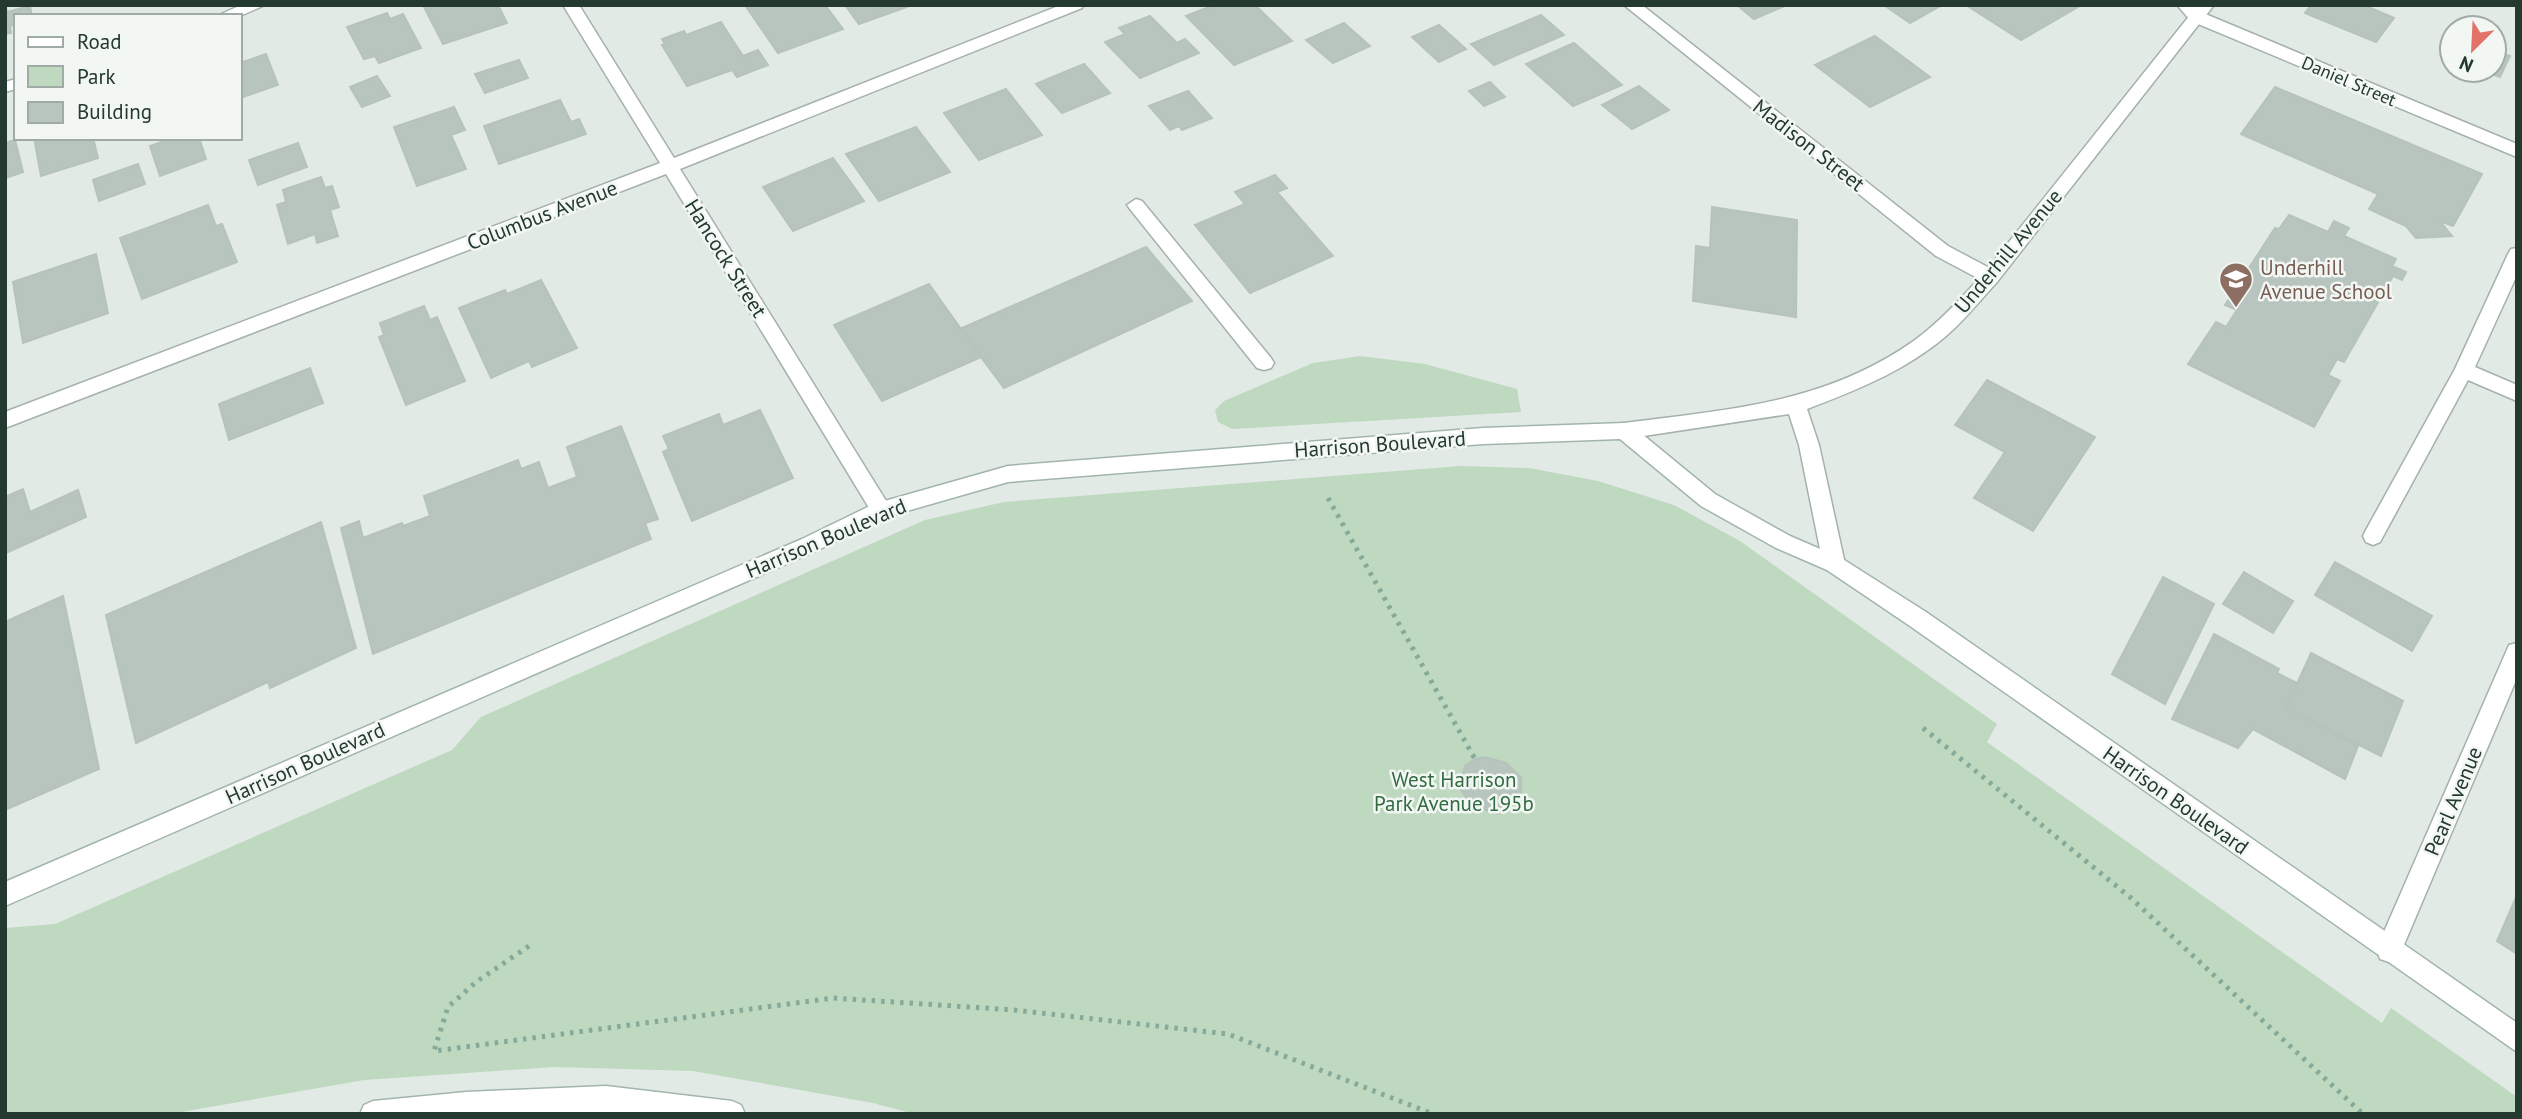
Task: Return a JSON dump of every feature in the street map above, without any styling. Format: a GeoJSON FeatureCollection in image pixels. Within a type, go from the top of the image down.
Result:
{"type":"FeatureCollection","features":[{"type":"Feature","properties":{"kind":"street"},"geometry":{"type":"LineString","coordinates":[[231,14],[257,5]]}},
{"type":"Feature","properties":{"kind":"street","name":"Hancock Street"},"geometry":{"type":"LineString","coordinates":[[571,5],[881,510]]}},
{"type":"Feature","properties":{"kind":"street","name":"Columbus Avenue"},"geometry":{"type":"LineString","coordinates":[[5,420],[670,166],[1076,5]]}},
{"type":"Feature","properties":{"kind":"street","name":"Madison Street"},"geometry":{"type":"LineString","coordinates":[[1632,5],[1942,251],[1991,277]]}},
{"type":"Feature","properties":{"kind":"street","name":"Underhill Avenue"},"geometry":{"type":"LineString","coordinates":[[1624,431],[1766,412],[1796,405],[1858,381],[1922,345],[1955,316],[1991,277],[2196,9]]}},
{"type":"Feature","properties":{"kind":"street","name":"Daniel Street"},"geometry":{"type":"LineString","coordinates":[[2196,9],[2517,151]]}},
{"type":"Feature","properties":{"kind":"street"},"geometry":{"type":"LineString","coordinates":[[1136,205],[1264,363]]}},
{"type":"Feature","properties":{"kind":"street"},"geometry":{"type":"LineString","coordinates":[[2373,536],[2463,370],[2517,254]]}},
{"type":"Feature","properties":{"kind":"street"},"geometry":{"type":"LineString","coordinates":[[2463,370],[2517,394]]}},
{"type":"Feature","properties":{"kind":"street"},"geometry":{"type":"LineString","coordinates":[[1796,405],[1809,445],[1834,564]]}},
{"type":"Feature","properties":{"kind":"street","name":"Harrison Boulevard"},"geometry":{"type":"LineString","coordinates":[[5,894],[796,550],[881,510],[1008,474],[1483,436],[1624,431],[1708,500],[1783,542],[1834,564],[2517,1039]]}},
{"type":"Feature","properties":{"kind":"street","name":"Pearl Avenue"},"geometry":{"type":"LineString","coordinates":[[2389,950],[2517,652]]}},
{"type":"Feature","properties":{"kind":"street"},"geometry":{"type":"LineString","coordinates":[[373,1114],[466,1105],[606,1099],[732,1114]]}},
{"type":"Feature","properties":{"kind":"path"},"geometry":{"type":"LineString","coordinates":[[1328,498],[1475,759]]}},
{"type":"Feature","properties":{"kind":"path"},"geometry":{"type":"LineString","coordinates":[[1923,728],[2131,898],[2363,1114]]}},
{"type":"Feature","properties":{"kind":"path"},"geometry":{"type":"LineString","coordinates":[[529,946],[476,982],[448,1007],[435,1051],[833,998],[1014,1010],[1228,1034],[1433,1114]]}},
{"type":"Feature","properties":{"kind":"green space"},"geometry":{"type":"Polygon","coordinates":[[[1360,356],[1425,364],[1517,389],[1521,412],[1232,429],[1218,422],[1215,410],[1224,401],[1313,363],[1360,356]]]}},
{"type":"Feature","properties":{"kind":"green space","name":"West Harrison Park Avenue 195b"},"geometry":{"type":"Polygon","coordinates":[[[1460,466],[1529,468],[1598,481],[1674,505],[1740,541],[1997,724],[1987,742],[2382,1023],[2391,1008],[2517,1097],[2517,1114],[914,1114],[873,1103],[693,1071],[554,1067],[364,1080],[170,1114],[5,1114],[5,928],[55,924],[452,750],[481,717],[925,520],[1004,502],[1460,466]]]}},
{"type":"Feature","properties":{"kind":"building"},"geometry":{"type":"Polygon","coordinates":[[[5,5],[7,12],[30,6],[32,14],[14,14],[11,33],[5,34],[5,5]]]}},
{"type":"Feature","properties":{"kind":"building"},"geometry":{"type":"Polygon","coordinates":[[[423,5],[498,5],[507,23],[443,44],[423,5]]]}},
{"type":"Feature","properties":{"kind":"building"},"geometry":{"type":"Polygon","coordinates":[[[745,5],[825,5],[843,29],[778,53],[745,5]]]}},
{"type":"Feature","properties":{"kind":"building"},"geometry":{"type":"Polygon","coordinates":[[[845,5],[912,5],[859,24],[845,5]]]}},
{"type":"Feature","properties":{"kind":"building"},"geometry":{"type":"Polygon","coordinates":[[[1214,5],[1255,5],[1292,41],[1234,65],[1186,16],[1214,5]]]}},
{"type":"Feature","properties":{"kind":"building"},"geometry":{"type":"Polygon","coordinates":[[[1737,5],[1787,5],[1754,19],[1737,5]]]}},
{"type":"Feature","properties":{"kind":"building"},"geometry":{"type":"Polygon","coordinates":[[[1884,5],[1938,5],[1940,6],[1910,23],[1884,5]]]}},
{"type":"Feature","properties":{"kind":"building"},"geometry":{"type":"Polygon","coordinates":[[[1966,5],[2075,5],[2078,7],[2021,40],[1966,5]]]}},
{"type":"Feature","properties":{"kind":"building"},"geometry":{"type":"Polygon","coordinates":[[[2311,5],[2364,5],[2394,18],[2376,42],[2305,13],[2311,5]]]}},
{"type":"Feature","properties":{"kind":"building"},"geometry":{"type":"Polygon","coordinates":[[[387,13],[390,19],[403,14],[421,48],[379,63],[375,56],[364,59],[347,27],[387,13]]]}},
{"type":"Feature","properties":{"kind":"building"},"geometry":{"type":"Polygon","coordinates":[[[1541,15],[1564,35],[1494,65],[1471,44],[1541,15]]]}},
{"type":"Feature","properties":{"kind":"building"},"geometry":{"type":"Polygon","coordinates":[[[1150,16],[1177,43],[1185,39],[1199,53],[1140,78],[1105,42],[1125,34],[1119,28],[1150,16]]]}},
{"type":"Feature","properties":{"kind":"building"},"geometry":{"type":"Polygon","coordinates":[[[721,22],[743,56],[758,50],[768,65],[737,77],[732,70],[687,86],[662,45],[665,44],[662,39],[684,31],[686,35],[721,22]]]}},
{"type":"Feature","properties":{"kind":"building"},"geometry":{"type":"Polygon","coordinates":[[[1344,23],[1370,46],[1333,63],[1306,40],[1344,23]]]}},
{"type":"Feature","properties":{"kind":"building"},"geometry":{"type":"Polygon","coordinates":[[[1439,25],[1466,49],[1439,62],[1412,37],[1439,25]]]}},
{"type":"Feature","properties":{"kind":"building"},"geometry":{"type":"Polygon","coordinates":[[[1875,36],[1930,77],[1870,107],[1815,65],[1875,36]]]}},
{"type":"Feature","properties":{"kind":"building"},"geometry":{"type":"Polygon","coordinates":[[[1574,43],[1622,85],[1573,106],[1526,64],[1574,43]]]}},
{"type":"Feature","properties":{"kind":"building"},"geometry":{"type":"Polygon","coordinates":[[[266,54],[278,85],[242,97],[242,62],[266,54]]]}},
{"type":"Feature","properties":{"kind":"building"},"geometry":{"type":"Polygon","coordinates":[[[519,60],[528,78],[485,93],[475,74],[519,60]]]}},
{"type":"Feature","properties":{"kind":"building"},"geometry":{"type":"Polygon","coordinates":[[[1084,64],[1110,93],[1062,113],[1036,84],[1084,64]]]}},
{"type":"Feature","properties":{"kind":"building"},"geometry":{"type":"Polygon","coordinates":[[[377,76],[390,96],[362,107],[350,87],[377,76]]]}},
{"type":"Feature","properties":{"kind":"building"},"geometry":{"type":"Polygon","coordinates":[[[1490,82],[1505,97],[1484,106],[1469,91],[1490,82]]]}},
{"type":"Feature","properties":{"kind":"building"},"geometry":{"type":"Polygon","coordinates":[[[1639,86],[1669,110],[1632,129],[1602,105],[1639,86]]]}},
{"type":"Feature","properties":{"kind":"building"},"geometry":{"type":"Polygon","coordinates":[[[2275,87],[2482,174],[2453,226],[2440,221],[2452,236],[2416,238],[2406,226],[2369,209],[2378,194],[2241,134],[2275,87]]]}},
{"type":"Feature","properties":{"kind":"building"},"geometry":{"type":"Polygon","coordinates":[[[1006,89],[1042,135],[979,160],[944,113],[1006,89]]]}},
{"type":"Feature","properties":{"kind":"building"},"geometry":{"type":"Polygon","coordinates":[[[1188,91],[1212,118],[1182,130],[1179,126],[1170,130],[1149,106],[1188,91]]]}},
{"type":"Feature","properties":{"kind":"building"},"geometry":{"type":"Polygon","coordinates":[[[560,100],[571,122],[579,119],[586,134],[499,164],[484,126],[560,100]]]}},
{"type":"Feature","properties":{"kind":"building"},"geometry":{"type":"Polygon","coordinates":[[[454,107],[465,130],[451,135],[466,169],[417,186],[394,127],[454,107]]]}},
{"type":"Feature","properties":{"kind":"building"},"geometry":{"type":"Polygon","coordinates":[[[916,127],[950,172],[879,201],[846,154],[916,127]]]}},
{"type":"Feature","properties":{"kind":"building"},"geometry":{"type":"Polygon","coordinates":[[[15,140],[23,172],[5,178],[5,143],[15,140]]]}},
{"type":"Feature","properties":{"kind":"building"},"geometry":{"type":"Polygon","coordinates":[[[34,140],[94,140],[98,158],[41,176],[34,140]]]}},
{"type":"Feature","properties":{"kind":"building"},"geometry":{"type":"Polygon","coordinates":[[[166,140],[200,140],[206,159],[160,176],[150,146],[166,140]]]}},
{"type":"Feature","properties":{"kind":"building"},"geometry":{"type":"Polygon","coordinates":[[[298,143],[307,167],[258,185],[249,160],[298,143]]]}},
{"type":"Feature","properties":{"kind":"building"},"geometry":{"type":"Polygon","coordinates":[[[833,158],[864,201],[793,231],[763,187],[833,158]]]}},
{"type":"Feature","properties":{"kind":"building"},"geometry":{"type":"Polygon","coordinates":[[[138,164],[145,184],[99,201],[93,180],[138,164]]]}},
{"type":"Feature","properties":{"kind":"building"},"geometry":{"type":"Polygon","coordinates":[[[1275,175],[1287,188],[1277,192],[1333,256],[1250,293],[1195,225],[1245,204],[1235,192],[1275,175]]]}},
{"type":"Feature","properties":{"kind":"building"},"geometry":{"type":"Polygon","coordinates":[[[321,177],[325,188],[332,186],[339,207],[330,210],[338,236],[317,243],[315,234],[288,244],[277,205],[286,202],[283,190],[321,177]]]}},
{"type":"Feature","properties":{"kind":"building"},"geometry":{"type":"Polygon","coordinates":[[[208,205],[216,226],[222,224],[237,262],[142,299],[120,238],[208,205]]]}},
{"type":"Feature","properties":{"kind":"building"},"geometry":{"type":"Polygon","coordinates":[[[1712,207],[1797,220],[1796,317],[1693,301],[1696,246],[1710,248],[1712,207]]]}},
{"type":"Feature","properties":{"kind":"building"},"geometry":{"type":"Polygon","coordinates":[[[2289,215],[2328,232],[2334,221],[2349,228],[2344,236],[2396,259],[2392,266],[2406,272],[2402,280],[2393,276],[2344,362],[2337,359],[2328,375],[2340,381],[2314,427],[2188,364],[2216,322],[2226,327],[2237,310],[2225,305],[2275,228],[2279,229],[2289,215]]]}},
{"type":"Feature","properties":{"kind":"building"},"geometry":{"type":"Polygon","coordinates":[[[1146,247],[1192,301],[1004,388],[960,329],[1146,247]]]}},
{"type":"Feature","properties":{"kind":"building"},"geometry":{"type":"Polygon","coordinates":[[[96,254],[108,313],[23,343],[13,282],[96,254]]]}},
{"type":"Feature","properties":{"kind":"building"},"geometry":{"type":"Polygon","coordinates":[[[541,280],[577,348],[532,367],[529,361],[491,378],[459,308],[505,290],[507,294],[541,280]]]}},
{"type":"Feature","properties":{"kind":"building"},"geometry":{"type":"Polygon","coordinates":[[[929,284],[981,357],[882,401],[834,325],[929,284]]]}},
{"type":"Feature","properties":{"kind":"building"},"geometry":{"type":"Polygon","coordinates":[[[424,306],[430,320],[437,317],[465,381],[406,405],[379,337],[384,335],[380,323],[424,306]]]}},
{"type":"Feature","properties":{"kind":"building"},"geometry":{"type":"Polygon","coordinates":[[[310,368],[323,403],[229,440],[219,404],[310,368]]]}},
{"type":"Feature","properties":{"kind":"building"},"geometry":{"type":"Polygon","coordinates":[[[1987,380],[2095,437],[2033,531],[1974,498],[2005,452],[1955,425],[1987,380]]]}},
{"type":"Feature","properties":{"kind":"building"},"geometry":{"type":"Polygon","coordinates":[[[760,410],[793,478],[692,521],[663,452],[669,449],[663,436],[719,414],[723,425],[760,410]]]}},
{"type":"Feature","properties":{"kind":"building"},"geometry":{"type":"Polygon","coordinates":[[[621,426],[658,519],[645,523],[651,539],[373,654],[341,528],[359,521],[363,538],[430,516],[424,496],[518,460],[521,469],[539,462],[548,488],[577,477],[567,447],[621,426]]]}},
{"type":"Feature","properties":{"kind":"building"},"geometry":{"type":"Polygon","coordinates":[[[23,489],[30,512],[78,490],[86,517],[6,553],[5,497],[23,489]]]}},
{"type":"Feature","properties":{"kind":"building"},"geometry":{"type":"Polygon","coordinates":[[[321,522],[356,648],[270,688],[268,682],[136,743],[106,615],[321,522]]]}},
{"type":"Feature","properties":{"kind":"building"},"geometry":{"type":"Polygon","coordinates":[[[2335,562],[2432,616],[2412,651],[2315,595],[2335,562]]]}},
{"type":"Feature","properties":{"kind":"building"},"geometry":{"type":"Polygon","coordinates":[[[2244,572],[2293,601],[2273,633],[2223,604],[2244,572]]]}},
{"type":"Feature","properties":{"kind":"building"},"geometry":{"type":"Polygon","coordinates":[[[2163,577],[2214,604],[2165,704],[2112,674],[2163,577]]]}},
{"type":"Feature","properties":{"kind":"building"},"geometry":{"type":"Polygon","coordinates":[[[63,596],[99,769],[5,810],[5,622],[63,596]]]}},
{"type":"Feature","properties":{"kind":"building"},"geometry":{"type":"Polygon","coordinates":[[[2214,634],[2279,669],[2277,673],[2297,683],[2286,708],[2358,746],[2345,779],[2253,729],[2238,748],[2172,719],[2214,634]]]}},
{"type":"Feature","properties":{"kind":"building"},"geometry":{"type":"Polygon","coordinates":[[[2311,653],[2403,701],[2381,756],[2286,708],[2311,653]]]}},
{"type":"Feature","properties":{"kind":"building"},"geometry":{"type":"Polygon","coordinates":[[[1485,757],[1506,763],[1521,778],[1521,792],[1514,804],[1497,814],[1471,805],[1459,787],[1465,766],[1475,759],[1485,757]]]}},
{"type":"Feature","properties":{"kind":"building"},"geometry":{"type":"Polygon","coordinates":[[[2517,895],[2517,954],[2497,941],[2517,895]]]}},
{"type":"Feature","properties":{"kind":"place","name":"Underhill Avenue School"},"geometry":{"type":"Point","coordinates":[2236,309]}}]}
